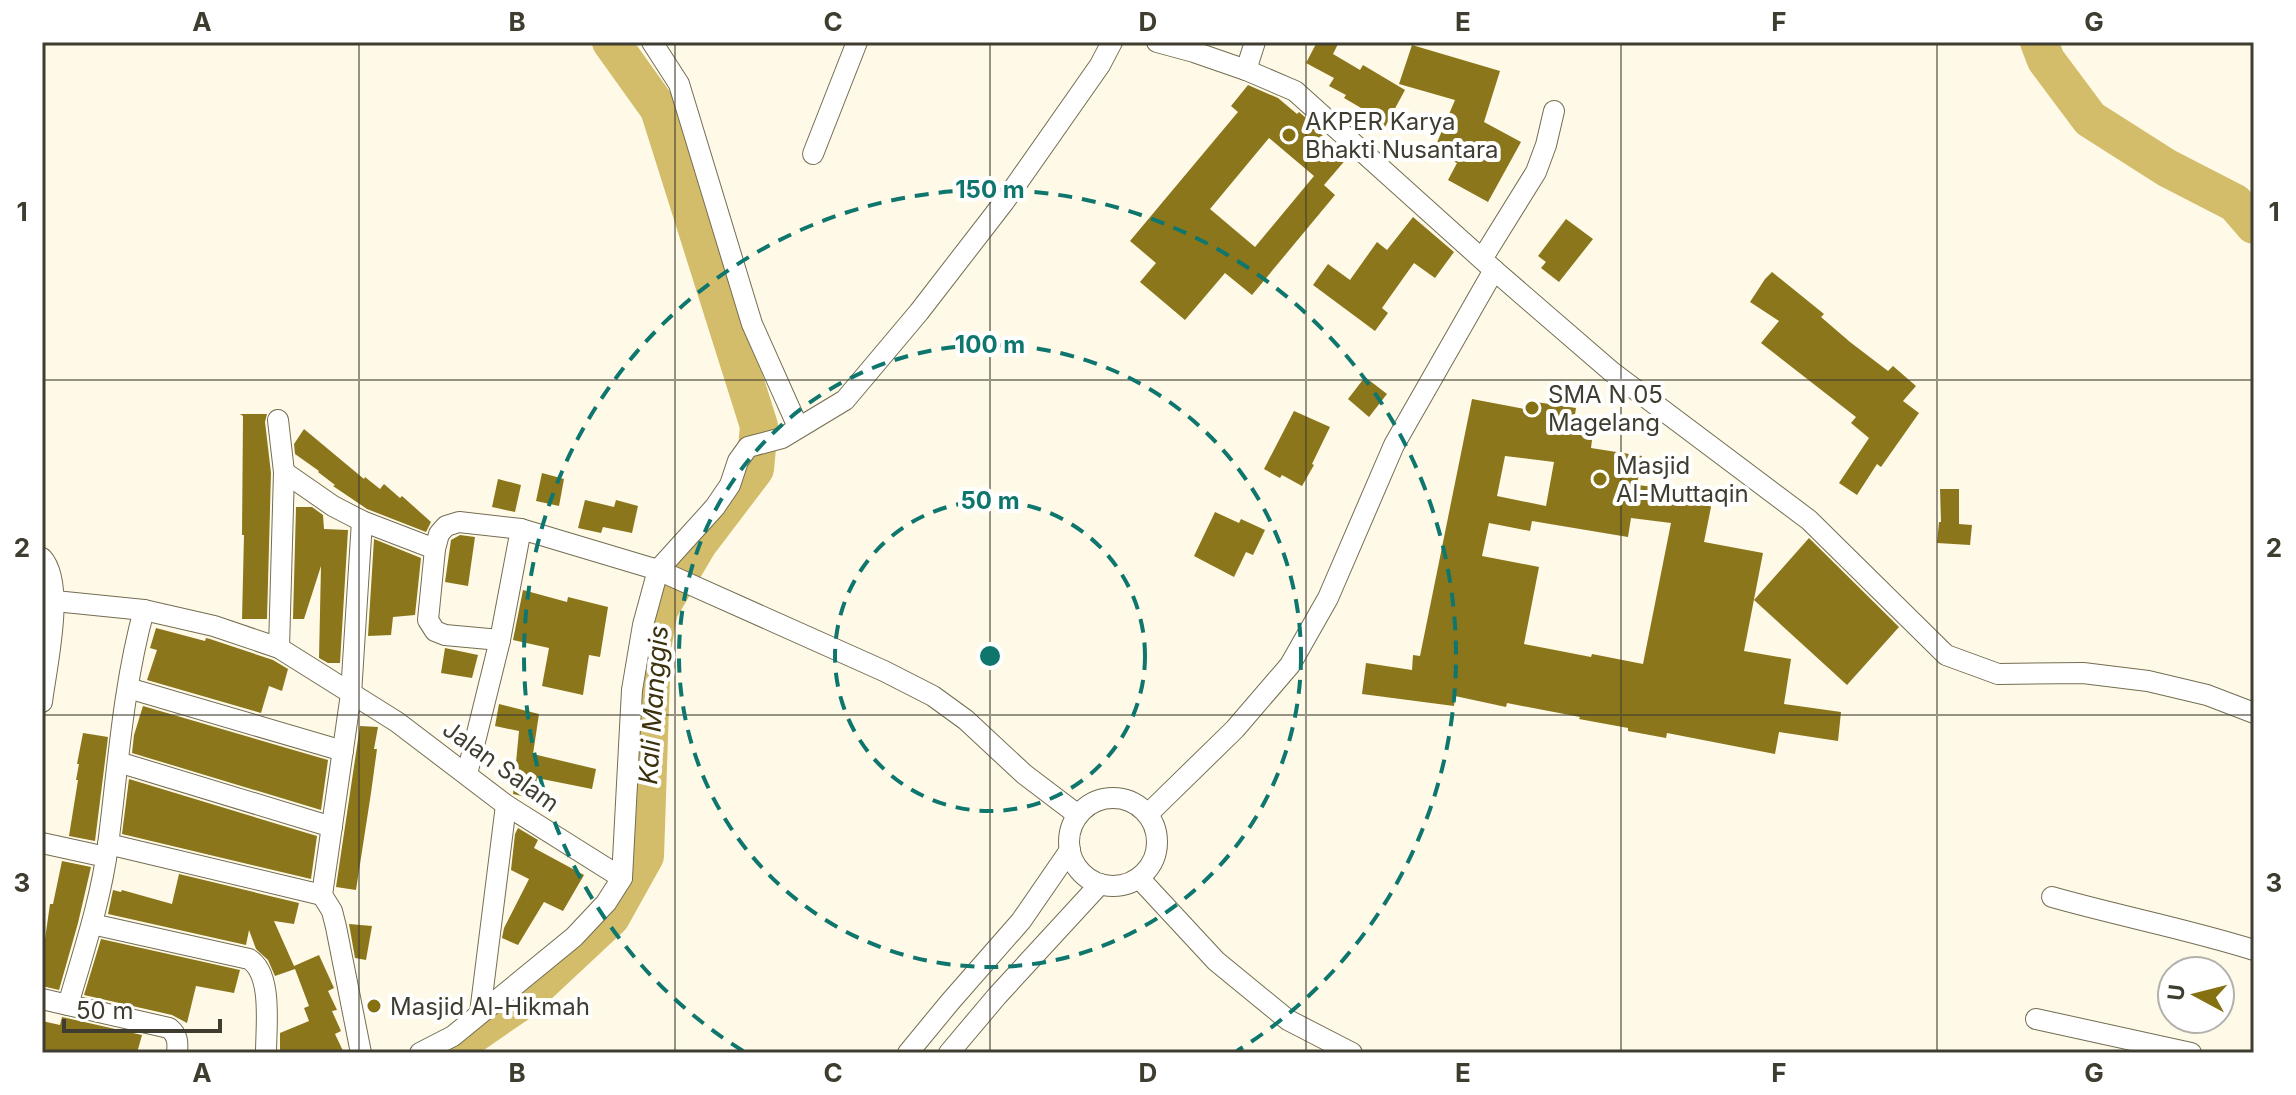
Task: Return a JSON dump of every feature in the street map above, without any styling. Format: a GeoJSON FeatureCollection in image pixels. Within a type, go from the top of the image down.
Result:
{"type":"FeatureCollection","features":[{"type":"Feature","properties":{"kind":"street"},"geometry":{"type":"LineString","coordinates":[[652,42],[679,84],[752,324],[790,432]]}},
{"type":"Feature","properties":{"kind":"street"},"geometry":{"type":"LineString","coordinates":[[813,154],[857,42]]}},
{"type":"Feature","properties":{"kind":"street"},"geometry":{"type":"LineString","coordinates":[[420,1053],[453,1036],[574,937],[606,903],[622,878],[632,690],[643,625],[662,572],[715,507],[730,485],[738,461],[748,447],[790,432],[845,400],[919,312],[1004,202],[1100,65],[1112,42]]}},
{"type":"Feature","properties":{"kind":"street"},"geometry":{"type":"LineString","coordinates":[[1157,42],[1246,70],[1295,91],[1612,372],[1809,520],[1946,655],[1998,674],[2083,673],[2148,681],[2207,695],[2254,713]]}},
{"type":"Feature","properties":{"kind":"street"},"geometry":{"type":"LineString","coordinates":[[1246,70],[1255,42]]}},
{"type":"Feature","properties":{"kind":"street"},"geometry":{"type":"LineString","coordinates":[[1148,814],[1235,729],[1290,665],[1328,598],[1394,445],[1536,172],[1554,111]]}},
{"type":"Feature","properties":{"kind":"street"},"geometry":{"type":"LineString","coordinates":[[278,420],[284,472],[279,648]]}},
{"type":"Feature","properties":{"kind":"street"},"geometry":{"type":"LineString","coordinates":[[284,472],[333,506],[362,521],[435,549]]}},
{"type":"Feature","properties":{"kind":"street"},"geometry":{"type":"LineString","coordinates":[[361,1053],[336,927],[332,911],[322,895],[351,694],[362,521]]}},
{"type":"Feature","properties":{"kind":"street"},"geometry":{"type":"LineString","coordinates":[[500,640],[445,635],[435,631],[428,620],[435,549],[439,534],[446,526],[459,522],[521,529],[662,572],[884,671],[933,696],[966,720],[1024,774],[1078,815]]}},
{"type":"Feature","properties":{"kind":"street"},"geometry":{"type":"LineString","coordinates":[[467,774],[500,640],[521,529]]}},
{"type":"Feature","properties":{"kind":"street"},"geometry":{"type":"LineString","coordinates":[[42,558],[49,566],[53,579],[55,601],[42,702]]}},
{"type":"Feature","properties":{"kind":"street","name":"Jalan Salam"},"geometry":{"type":"LineString","coordinates":[[55,601],[144,610],[199,622],[279,648],[397,722],[506,805],[622,878]]}},
{"type":"Feature","properties":{"kind":"street"},"geometry":{"type":"LineString","coordinates":[[68,1005],[92,924],[107,850],[128,688],[144,610]]}},
{"type":"Feature","properties":{"kind":"street"},"geometry":{"type":"LineString","coordinates":[[128,688],[343,751]]}},
{"type":"Feature","properties":{"kind":"street"},"geometry":{"type":"LineString","coordinates":[[118,762],[332,827]]}},
{"type":"Feature","properties":{"kind":"street"},"geometry":{"type":"LineString","coordinates":[[1100,799],[1126,799],[1138,805],[1148,814],[1158,841],[1156,855],[1149,868],[1127,884],[1113,886],[1089,879],[1073,862],[1070,850],[1069,838],[1078,815],[1100,799]]}},
{"type":"Feature","properties":{"kind":"street"},"geometry":{"type":"LineString","coordinates":[[480,1013],[506,805]]}},
{"type":"Feature","properties":{"kind":"street"},"geometry":{"type":"LineString","coordinates":[[42,843],[107,850],[322,895]]}},
{"type":"Feature","properties":{"kind":"street"},"geometry":{"type":"LineString","coordinates":[[908,1053],[1021,921],[1070,850]]}},
{"type":"Feature","properties":{"kind":"street"},"geometry":{"type":"LineString","coordinates":[[1139,878],[1216,961],[1288,1020],[1352,1053]]}},
{"type":"Feature","properties":{"kind":"street"},"geometry":{"type":"LineString","coordinates":[[949,1053],[1100,884]]}},
{"type":"Feature","properties":{"kind":"street"},"geometry":{"type":"LineString","coordinates":[[2052,897],[2254,950]]}},
{"type":"Feature","properties":{"kind":"street"},"geometry":{"type":"LineString","coordinates":[[92,924],[249,959],[255,963],[264,980],[266,1053]]}},
{"type":"Feature","properties":{"kind":"street"},"geometry":{"type":"LineString","coordinates":[[42,999],[169,1028],[177,1039],[177,1053]]}},
{"type":"Feature","properties":{"kind":"street"},"geometry":{"type":"LineString","coordinates":[[2036,1019],[2159,1050],[2191,1053]]}},
{"type":"Feature","properties":{"kind":"building"},"geometry":{"type":"Polygon","coordinates":[[[1317,42],[1339,42],[1333,54],[1360,70],[1363,65],[1405,90],[1385,127],[1366,116],[1368,112],[1344,98],[1346,95],[1329,86],[1334,78],[1306,63],[1317,42]]]}},
{"type":"Feature","properties":{"kind":"building"},"geometry":{"type":"Polygon","coordinates":[[[1412,45],[1500,71],[1484,122],[1521,142],[1488,202],[1448,180],[1457,163],[1433,152],[1455,100],[1399,84],[1412,45]]]}},
{"type":"Feature","properties":{"kind":"building"},"geometry":{"type":"Polygon","coordinates":[[[1248,85],[1278,98],[1297,114],[1299,112],[1348,157],[1324,185],[1314,176],[1335,195],[1252,295],[1225,273],[1185,320],[1140,282],[1156,263],[1130,241],[1238,112],[1231,106],[1248,85]],[[1269,138],[1210,209],[1255,247],[1314,176],[1269,138]]]}},
{"type":"Feature","properties":{"kind":"building"},"geometry":{"type":"Polygon","coordinates":[[[1413,217],[1454,252],[1435,278],[1414,263],[1382,308],[1388,313],[1375,331],[1313,285],[1328,264],[1350,280],[1377,242],[1387,250],[1413,217]]]}},
{"type":"Feature","properties":{"kind":"building"},"geometry":{"type":"Polygon","coordinates":[[[1566,219],[1593,239],[1559,282],[1541,268],[1546,262],[1538,256],[1566,219]]]}},
{"type":"Feature","properties":{"kind":"building"},"geometry":{"type":"Polygon","coordinates":[[[1772,272],[1824,314],[1821,317],[1850,342],[1888,371],[1893,366],[1916,386],[1903,401],[1919,413],[1881,467],[1877,464],[1857,495],[1839,483],[1869,438],[1851,423],[1856,417],[1761,343],[1779,321],[1750,302],[1772,272]]]}},
{"type":"Feature","properties":{"kind":"building"},"geometry":{"type":"Polygon","coordinates":[[[1365,377],[1387,394],[1369,417],[1348,399],[1365,377]]]}},
{"type":"Feature","properties":{"kind":"building"},"geometry":{"type":"Polygon","coordinates":[[[1472,399],[1535,411],[1536,402],[1576,408],[1574,421],[1594,424],[1591,448],[1642,456],[1637,485],[1699,492],[1711,507],[1704,542],[1763,553],[1744,651],[1791,659],[1784,704],[1841,712],[1838,741],[1779,732],[1775,754],[1667,733],[1666,738],[1628,731],[1628,728],[1507,703],[1506,707],[1455,696],[1454,706],[1362,694],[1366,663],[1412,670],[1413,655],[1420,656],[1472,399]],[[1505,456],[1497,496],[1546,506],[1554,462],[1505,456]],[[1631,518],[1628,537],[1532,521],[1530,531],[1489,523],[1482,556],[1539,567],[1524,644],[1643,664],[1671,523],[1631,518]]]}},
{"type":"Feature","properties":{"kind":"building"},"geometry":{"type":"Polygon","coordinates":[[[1294,411],[1330,427],[1302,486],[1264,469],[1294,411]]]}},
{"type":"Feature","properties":{"kind":"building"},"geometry":{"type":"Polygon","coordinates":[[[240,414],[267,414],[265,422],[271,473],[267,619],[242,619],[243,416],[240,414]]]}},
{"type":"Feature","properties":{"kind":"building"},"geometry":{"type":"Polygon","coordinates":[[[304,429],[364,479],[380,489],[384,484],[400,498],[402,496],[431,522],[426,532],[367,509],[295,454],[294,444],[304,429]]]}},
{"type":"Feature","properties":{"kind":"building"},"geometry":{"type":"Polygon","coordinates":[[[542,473],[564,479],[559,506],[536,501],[542,473]]]}},
{"type":"Feature","properties":{"kind":"building"},"geometry":{"type":"Polygon","coordinates":[[[498,479],[521,485],[515,512],[492,507],[498,479]]]}},
{"type":"Feature","properties":{"kind":"building"},"geometry":{"type":"Polygon","coordinates":[[[1940,489],[1959,489],[1959,524],[1972,525],[1970,545],[1937,543],[1941,522],[1940,489]]]}},
{"type":"Feature","properties":{"kind":"building"},"geometry":{"type":"Polygon","coordinates":[[[585,500],[614,507],[616,500],[638,506],[632,533],[603,527],[601,533],[578,528],[585,500]]]}},
{"type":"Feature","properties":{"kind":"building"},"geometry":{"type":"Polygon","coordinates":[[[296,507],[312,507],[323,515],[324,529],[348,530],[340,663],[328,663],[319,658],[321,566],[304,619],[293,619],[296,507]]]}},
{"type":"Feature","properties":{"kind":"building"},"geometry":{"type":"Polygon","coordinates":[[[1215,512],[1265,530],[1253,555],[1246,552],[1234,577],[1194,556],[1215,512]]]}},
{"type":"Feature","properties":{"kind":"building"},"geometry":{"type":"Polygon","coordinates":[[[460,535],[475,537],[468,586],[445,582],[451,540],[460,535]]]}},
{"type":"Feature","properties":{"kind":"building"},"geometry":{"type":"Polygon","coordinates":[[[1809,538],[1899,627],[1847,685],[1754,600],[1809,538]]]}},
{"type":"Feature","properties":{"kind":"building"},"geometry":{"type":"Polygon","coordinates":[[[374,539],[421,558],[415,615],[393,617],[391,635],[368,636],[374,539]]]}},
{"type":"Feature","properties":{"kind":"building"},"geometry":{"type":"Polygon","coordinates":[[[523,590],[567,602],[568,597],[608,607],[600,657],[589,655],[583,695],[542,686],[549,648],[513,640],[523,590]]]}},
{"type":"Feature","properties":{"kind":"building"},"geometry":{"type":"Polygon","coordinates":[[[156,628],[205,641],[206,638],[210,639],[273,660],[288,669],[282,691],[269,686],[261,713],[147,680],[157,650],[150,648],[156,628]]]}},
{"type":"Feature","properties":{"kind":"building"},"geometry":{"type":"Polygon","coordinates":[[[445,648],[478,655],[472,678],[441,673],[445,648]]]}},
{"type":"Feature","properties":{"kind":"building"},"geometry":{"type":"Polygon","coordinates":[[[499,704],[539,714],[533,754],[596,769],[592,789],[537,778],[534,795],[513,794],[519,731],[495,726],[499,704]]]}},
{"type":"Feature","properties":{"kind":"building"},"geometry":{"type":"Polygon","coordinates":[[[143,706],[328,760],[321,810],[132,753],[143,706]]]}},
{"type":"Feature","properties":{"kind":"building"},"geometry":{"type":"Polygon","coordinates":[[[360,726],[378,727],[356,890],[336,887],[360,726]]]}},
{"type":"Feature","properties":{"kind":"building"},"geometry":{"type":"Polygon","coordinates":[[[83,733],[108,737],[95,841],[69,836],[83,733]]]}},
{"type":"Feature","properties":{"kind":"building"},"geometry":{"type":"Polygon","coordinates":[[[129,779],[317,836],[311,879],[122,834],[129,779]]]}},
{"type":"Feature","properties":{"kind":"building"},"geometry":{"type":"Polygon","coordinates":[[[518,828],[538,840],[534,848],[584,875],[563,911],[544,902],[518,945],[502,938],[529,879],[511,870],[518,828]]]}},
{"type":"Feature","properties":{"kind":"building"},"geometry":{"type":"Polygon","coordinates":[[[62,861],[91,867],[59,990],[42,986],[42,960],[50,904],[53,904],[62,861]]]}},
{"type":"Feature","properties":{"kind":"building"},"geometry":{"type":"Polygon","coordinates":[[[179,874],[299,903],[294,924],[274,921],[294,966],[319,955],[334,988],[328,991],[337,1010],[332,1011],[341,1031],[335,1034],[344,1053],[280,1053],[280,1033],[309,1021],[304,1008],[309,1006],[295,969],[275,976],[268,960],[256,949],[249,930],[246,945],[108,914],[113,890],[172,904],[179,874]]]}},
{"type":"Feature","properties":{"kind":"building"},"geometry":{"type":"Polygon","coordinates":[[[349,924],[372,926],[366,960],[355,958],[349,924]]]}},
{"type":"Feature","properties":{"kind":"building"},"geometry":{"type":"Polygon","coordinates":[[[101,939],[240,970],[234,993],[196,986],[187,1023],[172,1015],[84,995],[101,939]]]}},
{"type":"Feature","properties":{"kind":"building"},"geometry":{"type":"Polygon","coordinates":[[[62,1017],[142,1035],[137,1053],[42,1053],[42,1021],[60,1025],[62,1017]]]}},
{"type":"Feature","properties":{"kind":"waterway","name":"Kali Manggis"},"geometry":{"type":"LineString","coordinates":[[446,1053],[520,1002],[611,917],[645,856],[652,648],[659,610],[698,544],[755,469],[759,426],[659,109],[611,42]]}},
{"type":"Feature","properties":{"kind":"waterway"},"geometry":{"type":"LineString","coordinates":[[2039,42],[2046,60],[2090,119],[2167,168],[2235,203],[2254,225]]}},
{"type":"Feature","properties":{"kind":"place","name":"AKPER Karya Bhakti Nusantara"},"geometry":{"type":"Point","coordinates":[1289,135]}},
{"type":"Feature","properties":{"kind":"place","name":"SMA N 05 Magelang"},"geometry":{"type":"Point","coordinates":[1532,408]}},
{"type":"Feature","properties":{"kind":"place","name":"Masjid Al-Muttaqin"},"geometry":{"type":"Point","coordinates":[1600,479]}},
{"type":"Feature","properties":{"kind":"place","name":"Masjid Al-Hikmah"},"geometry":{"type":"Point","coordinates":[374,1006]}}]}
